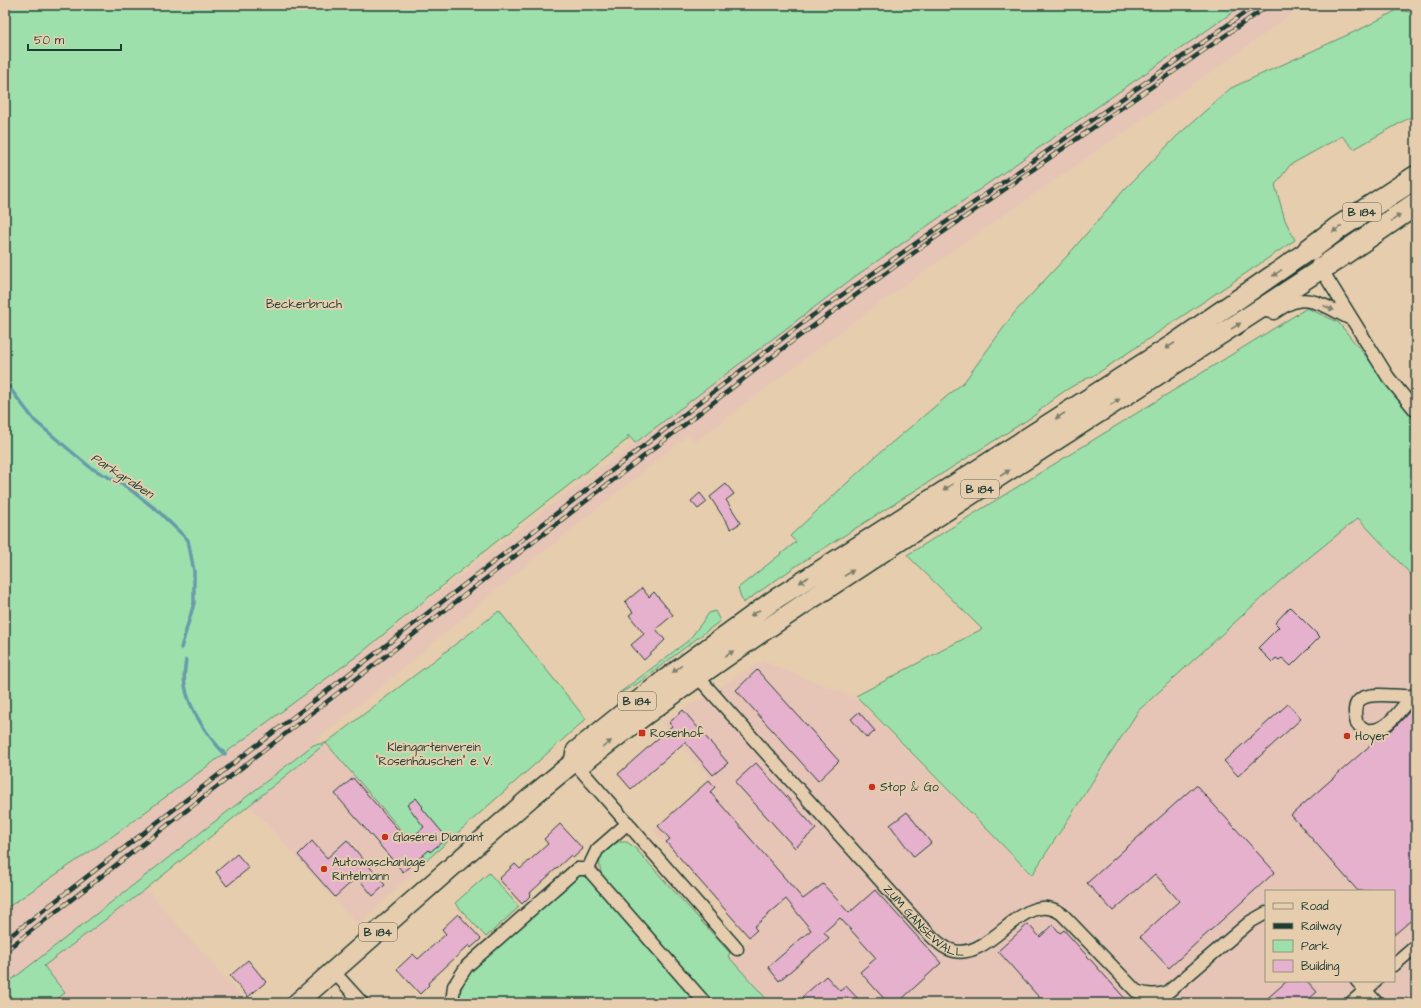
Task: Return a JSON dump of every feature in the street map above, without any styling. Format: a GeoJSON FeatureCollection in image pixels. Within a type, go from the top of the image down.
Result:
{"type":"FeatureCollection","features":[{"type":"Feature","properties":{"kind":"highway","name":"B 184"},"geometry":{"type":"LineString","coordinates":[[1309,250],[1338,228],[1416,177]]}},
{"type":"Feature","properties":{"kind":"highway","name":"B 184"},"geometry":{"type":"LineString","coordinates":[[1321,269],[1416,204]]}},
{"type":"Feature","properties":{"kind":"main road","name":"B 184"},"geometry":{"type":"LineString","coordinates":[[574,762],[576,751],[663,680],[709,646],[826,566],[1172,345],[1309,250]]}},
{"type":"Feature","properties":{"kind":"main road","name":"B 184"},"geometry":{"type":"LineString","coordinates":[[297,1003],[530,798],[574,762],[584,762],[697,676],[835,582],[1143,383],[1262,310],[1321,269]]}},
{"type":"Feature","properties":{"kind":"street"},"geometry":{"type":"LineString","coordinates":[[1309,250],[1388,377],[1416,411]]}},
{"type":"Feature","properties":{"kind":"street"},"geometry":{"type":"LineString","coordinates":[[1262,310],[1274,313],[1288,304],[1303,300],[1315,302],[1351,319]]}},
{"type":"Feature","properties":{"kind":"street","name":"ZUM GÄNSEWALL"},"geometry":{"type":"LineString","coordinates":[[697,676],[922,927],[943,946],[963,952],[977,947],[1025,914],[1035,909],[1045,907],[1056,910],[1062,914],[1136,991],[1148,995],[1158,995],[1168,992],[1250,922],[1265,914]]}},
{"type":"Feature","properties":{"kind":"street"},"geometry":{"type":"LineString","coordinates":[[1378,695],[1399,697],[1414,695],[1395,718],[1377,730],[1366,730],[1357,724],[1354,711],[1359,700],[1364,696],[1378,695]]}},
{"type":"Feature","properties":{"kind":"street"},"geometry":{"type":"LineString","coordinates":[[574,762],[737,949]]}},
{"type":"Feature","properties":{"kind":"street"},"geometry":{"type":"LineString","coordinates":[[588,869],[597,850],[628,823]]}},
{"type":"Feature","properties":{"kind":"street"},"geometry":{"type":"LineString","coordinates":[[452,1003],[454,986],[467,966],[577,869],[588,869],[705,1003]]}},
{"type":"Feature","properties":{"kind":"street"},"geometry":{"type":"LineString","coordinates":[[1395,964],[1416,946]]}},
{"type":"Feature","properties":{"kind":"street"},"geometry":{"type":"LineString","coordinates":[[333,971],[362,1003]]}},
{"type":"Feature","properties":{"kind":"street"},"geometry":{"type":"LineString","coordinates":[[1358,982],[1377,1003]]}},
{"type":"Feature","properties":{"kind":"street"},"geometry":{"type":"LineString","coordinates":[[1351,1003],[1375,982]]}},
{"type":"Feature","properties":{"kind":"shaded area"},"geometry":{"type":"Polygon","coordinates":[[[1214,5],[1304,5],[1237,54],[961,245],[852,323],[695,442],[689,435],[511,578],[273,777],[5,986],[5,909],[110,838],[361,653],[539,514],[674,414],[666,403],[1214,5]]]}},
{"type":"Feature","properties":{"kind":"shaded area"},"geometry":{"type":"Polygon","coordinates":[[[1358,518],[1416,580],[1416,1003],[770,1003],[731,959],[751,940],[653,830],[710,779],[661,723],[762,661],[854,697],[1033,877],[1140,710],[1280,582],[1358,518]]]}},
{"type":"Feature","properties":{"kind":"shaded area"},"geometry":{"type":"Polygon","coordinates":[[[326,743],[427,860],[358,925],[249,805],[326,743]]]}},
{"type":"Feature","properties":{"kind":"shaded area"},"geometry":{"type":"Polygon","coordinates":[[[146,889],[247,1003],[51,1003],[65,993],[43,966],[146,889]]]}},
{"type":"Feature","properties":{"kind":"green space","name":"Beckerbruch"},"geometry":{"type":"Polygon","coordinates":[[[5,5],[1243,5],[853,278],[635,443],[628,435],[628,439],[497,541],[361,653],[110,838],[5,909],[5,5]]]}},
{"type":"Feature","properties":{"kind":"green space"},"geometry":{"type":"Polygon","coordinates":[[[1397,10],[1416,13],[1416,114],[1354,149],[1342,136],[1290,165],[1275,185],[1285,220],[1295,240],[1095,375],[1063,392],[1035,415],[799,564],[743,603],[738,588],[796,542],[790,536],[876,456],[964,382],[1015,312],[1068,255],[1124,190],[1177,136],[1231,88],[1365,27],[1397,10]]]}},
{"type":"Feature","properties":{"kind":"green space"},"geometry":{"type":"Polygon","coordinates":[[[1307,308],[1338,322],[1416,418],[1416,580],[1358,518],[1279,582],[1139,710],[1032,875],[856,696],[982,629],[907,555],[1307,308]]]}},
{"type":"Feature","properties":{"kind":"green space","name":"Kleingartenverein \"Rosenhäuschen\" e. V."},"geometry":{"type":"Polygon","coordinates":[[[499,611],[586,719],[427,860],[326,743],[499,611]]]}},
{"type":"Feature","properties":{"kind":"green space"},"geometry":{"type":"Polygon","coordinates":[[[715,611],[720,621],[637,684],[618,694],[689,640],[709,613],[715,611]]]}},
{"type":"Feature","properties":{"kind":"green space"},"geometry":{"type":"Polygon","coordinates":[[[326,743],[146,889],[44,966],[65,993],[51,1003],[5,1003],[5,985],[313,745],[326,743]]]}},
{"type":"Feature","properties":{"kind":"green space"},"geometry":{"type":"Polygon","coordinates":[[[618,842],[627,842],[635,848],[730,953],[728,956],[770,1003],[711,1003],[608,886],[601,873],[600,861],[605,851],[610,846],[618,842]]]}},
{"type":"Feature","properties":{"kind":"green space"},"geometry":{"type":"Polygon","coordinates":[[[489,873],[519,907],[486,937],[455,903],[489,873]]]}},
{"type":"Feature","properties":{"kind":"green space"},"geometry":{"type":"Polygon","coordinates":[[[580,875],[590,879],[698,1003],[458,1003],[463,983],[474,966],[575,876],[580,875]]]}},
{"type":"Feature","properties":{"kind":"building"},"geometry":{"type":"Polygon","coordinates":[[[726,484],[734,494],[726,500],[741,523],[731,529],[710,497],[726,484]]]}},
{"type":"Feature","properties":{"kind":"building"},"geometry":{"type":"Polygon","coordinates":[[[700,493],[707,502],[698,509],[691,501],[700,493]]]}},
{"type":"Feature","properties":{"kind":"building"},"geometry":{"type":"Polygon","coordinates":[[[642,588],[649,597],[654,592],[673,615],[656,629],[665,640],[644,660],[631,645],[644,634],[629,615],[633,612],[625,602],[642,588]]]}},
{"type":"Feature","properties":{"kind":"building"},"geometry":{"type":"Polygon","coordinates":[[[1290,607],[1320,637],[1291,666],[1282,658],[1279,660],[1276,658],[1272,662],[1258,648],[1279,627],[1275,623],[1290,607]]]}},
{"type":"Feature","properties":{"kind":"building"},"geometry":{"type":"Polygon","coordinates":[[[757,670],[839,761],[818,781],[736,690],[757,670]]]}},
{"type":"Feature","properties":{"kind":"building"},"geometry":{"type":"Polygon","coordinates":[[[1288,704],[1301,719],[1238,776],[1224,761],[1288,704]]]}},
{"type":"Feature","properties":{"kind":"building"},"geometry":{"type":"Polygon","coordinates":[[[1416,705],[1416,916],[1395,934],[1395,890],[1357,890],[1291,815],[1382,735],[1393,729],[1416,705]]]}},
{"type":"Feature","properties":{"kind":"building"},"geometry":{"type":"Polygon","coordinates":[[[683,710],[728,763],[713,775],[685,742],[631,789],[618,774],[672,726],[669,723],[683,710]]]}},
{"type":"Feature","properties":{"kind":"building"},"geometry":{"type":"Polygon","coordinates":[[[859,712],[875,731],[867,738],[851,719],[859,712]]]}},
{"type":"Feature","properties":{"kind":"building"},"geometry":{"type":"Polygon","coordinates":[[[756,763],[816,829],[795,848],[735,782],[756,763]]]}},
{"type":"Feature","properties":{"kind":"building"},"geometry":{"type":"Polygon","coordinates":[[[353,778],[408,841],[424,827],[407,805],[416,798],[423,807],[422,808],[447,838],[430,852],[429,850],[403,872],[335,794],[353,778]]]}},
{"type":"Feature","properties":{"kind":"building"},"geometry":{"type":"Polygon","coordinates":[[[709,780],[715,787],[710,792],[803,899],[823,884],[849,913],[875,890],[941,963],[903,998],[907,1003],[888,1003],[860,972],[876,958],[840,918],[824,932],[829,938],[779,981],[768,967],[811,930],[786,899],[754,927],[757,930],[749,937],[666,842],[670,839],[658,826],[709,780]]]}},
{"type":"Feature","properties":{"kind":"building"},"geometry":{"type":"Polygon","coordinates":[[[1196,785],[1275,872],[1169,968],[1140,937],[1179,901],[1155,874],[1113,911],[1087,883],[1196,785]]]}},
{"type":"Feature","properties":{"kind":"building"},"geometry":{"type":"Polygon","coordinates":[[[907,812],[931,843],[914,857],[890,825],[907,812]]]}},
{"type":"Feature","properties":{"kind":"building"},"geometry":{"type":"Polygon","coordinates":[[[560,824],[583,849],[573,858],[571,855],[530,893],[531,895],[522,904],[499,879],[515,864],[520,869],[548,844],[544,839],[560,824]]]}},
{"type":"Feature","properties":{"kind":"building"},"geometry":{"type":"Polygon","coordinates":[[[347,840],[385,885],[373,896],[357,877],[335,897],[298,855],[312,841],[327,858],[347,840]]]}},
{"type":"Feature","properties":{"kind":"building"},"geometry":{"type":"Polygon","coordinates":[[[237,854],[249,868],[227,886],[216,872],[237,854]]]}},
{"type":"Feature","properties":{"kind":"building"},"geometry":{"type":"Polygon","coordinates":[[[458,914],[481,939],[471,948],[469,945],[428,983],[429,985],[420,994],[397,969],[413,954],[418,959],[446,934],[442,929],[458,914]]]}},
{"type":"Feature","properties":{"kind":"building"},"geometry":{"type":"Polygon","coordinates":[[[1028,924],[1040,937],[1053,925],[1060,933],[1064,930],[1129,1003],[1044,1003],[998,951],[1028,924]]]}},
{"type":"Feature","properties":{"kind":"building"},"geometry":{"type":"Polygon","coordinates":[[[248,960],[266,982],[248,997],[230,976],[248,960]]]}},
{"type":"Feature","properties":{"kind":"building"},"geometry":{"type":"Polygon","coordinates":[[[826,976],[840,991],[846,986],[862,1003],[807,1003],[802,997],[826,976]]]}},
{"type":"Feature","properties":{"kind":"building"},"geometry":{"type":"Polygon","coordinates":[[[1286,982],[1308,982],[1317,992],[1304,1003],[1262,1003],[1286,982]]]}},
{"type":"Feature","properties":{"kind":"waterway","name":"Parkgraben"},"geometry":{"type":"LineString","coordinates":[[5,382],[35,421],[91,468],[127,487],[158,511],[188,540],[194,571],[194,603],[181,648]]}},
{"type":"Feature","properties":{"kind":"waterway","name":"Parkgraben"},"geometry":{"type":"LineString","coordinates":[[186,660],[184,682],[190,703],[212,740],[225,754]]}},
{"type":"Feature","properties":{"kind":"railway"},"geometry":{"type":"LineString","coordinates":[[5,940],[809,318],[1256,5]]}},
{"type":"Feature","properties":{"kind":"railway"},"geometry":{"type":"LineString","coordinates":[[5,951],[790,343],[919,249],[1269,5]]}},
{"type":"Feature","properties":{"kind":"place","name":"Rosenhof"},"geometry":{"type":"Point","coordinates":[642,733]}},
{"type":"Feature","properties":{"kind":"place","name":"Hoyer"},"geometry":{"type":"Point","coordinates":[1347,736]}},
{"type":"Feature","properties":{"kind":"place","name":"Stop & Go"},"geometry":{"type":"Point","coordinates":[872,787]}},
{"type":"Feature","properties":{"kind":"place","name":"Glaserei Diamant"},"geometry":{"type":"Point","coordinates":[385,837]}},
{"type":"Feature","properties":{"kind":"place","name":"Autowaschanlage Rintelmann"},"geometry":{"type":"Point","coordinates":[324,869]}}]}
